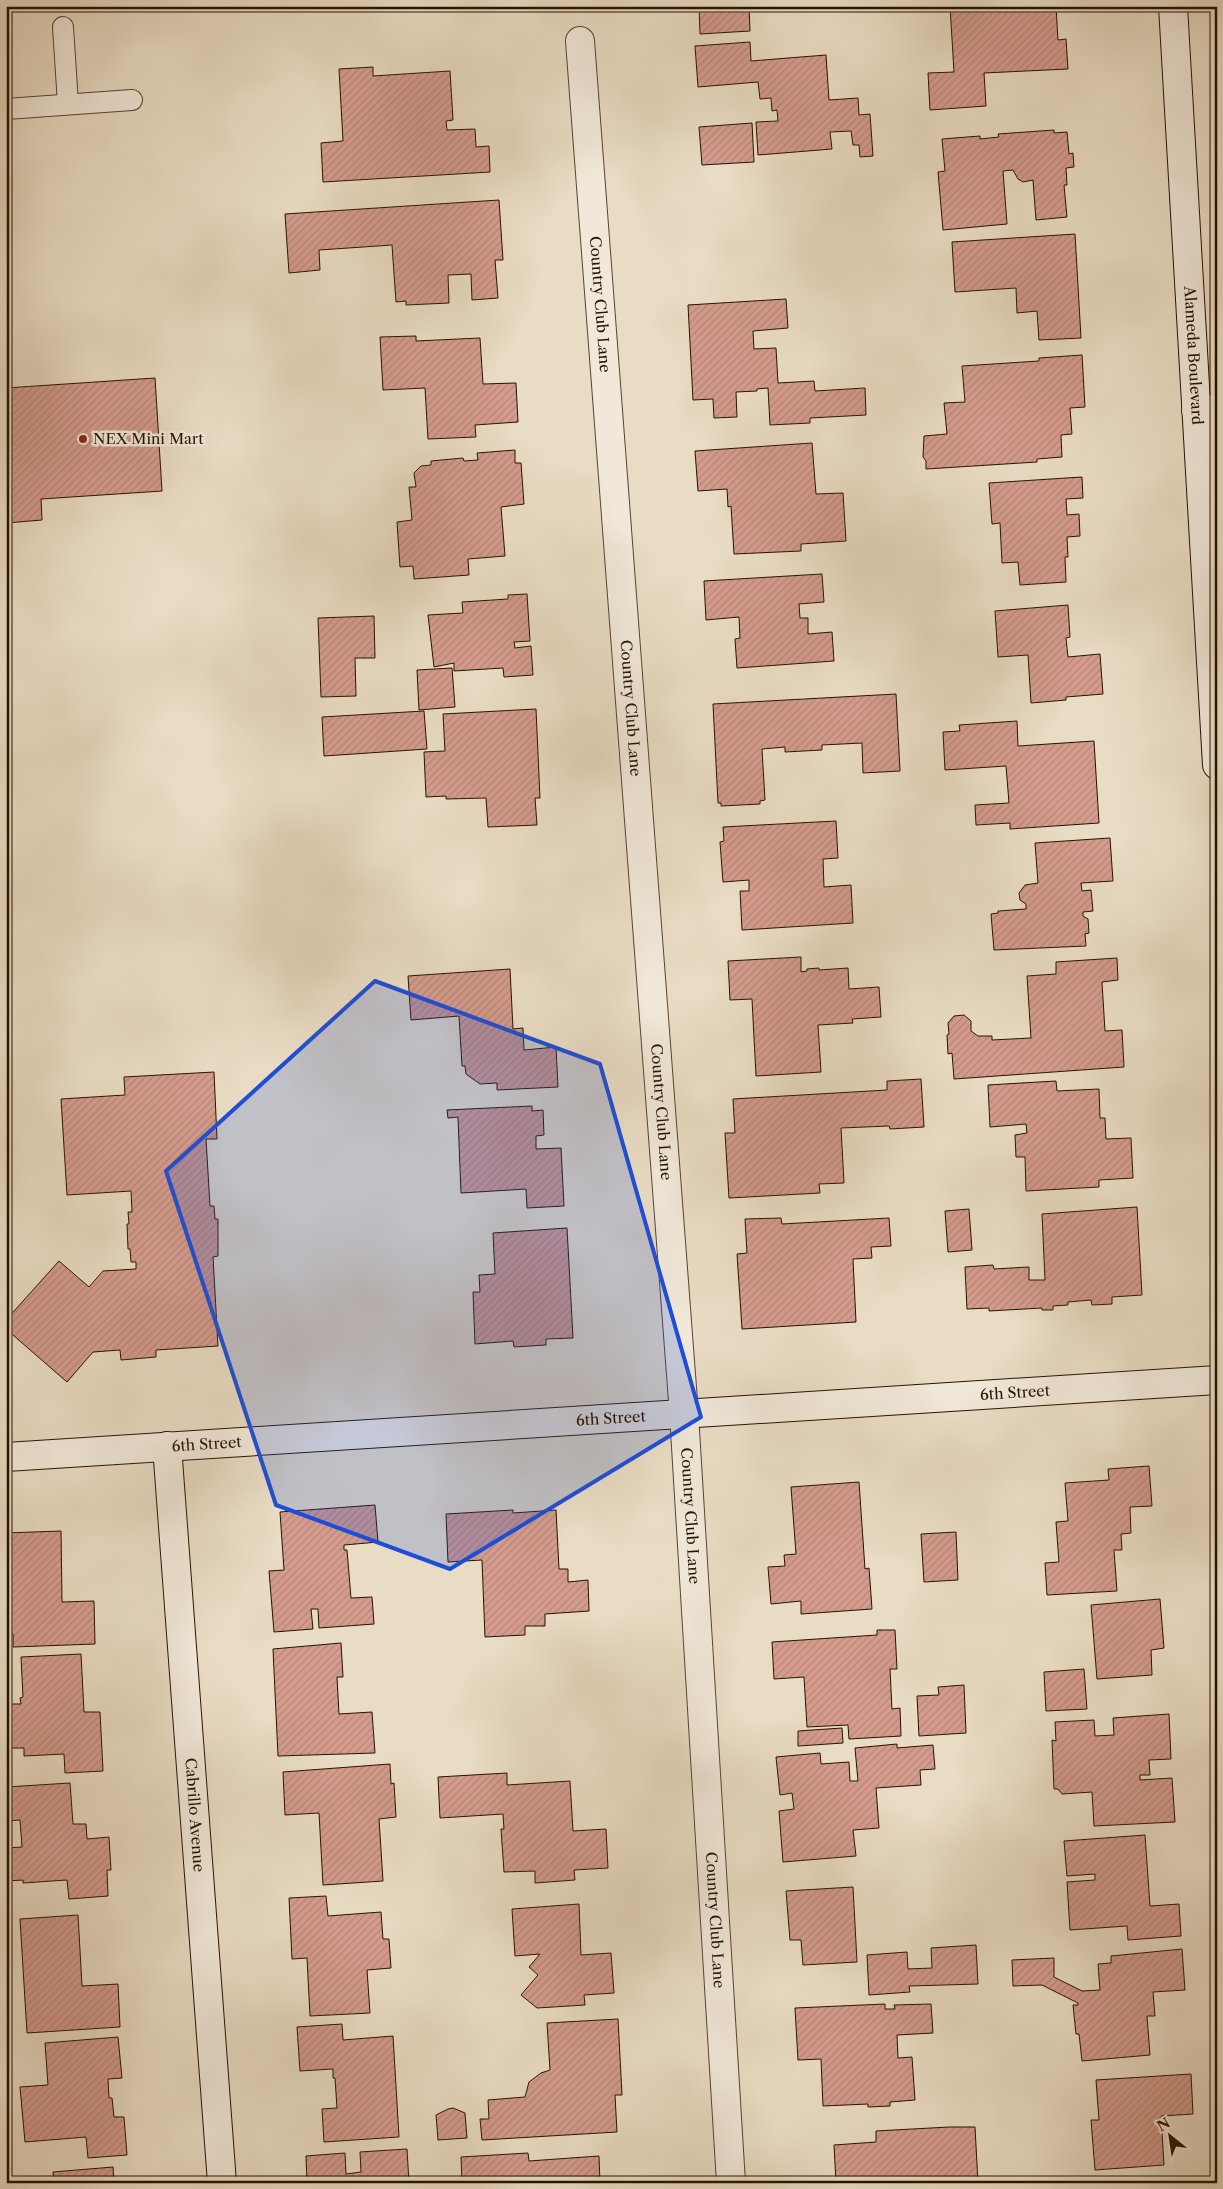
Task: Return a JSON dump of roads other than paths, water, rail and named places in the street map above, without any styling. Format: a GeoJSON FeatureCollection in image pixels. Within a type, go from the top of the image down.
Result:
{"type":"FeatureCollection","features":[{"type":"Feature","properties":{"kind":"street","name":"Alameda Boulevard"},"geometry":{"type":"LineString","coordinates":[[1172,6],[1206,410],[1217,765]]}},
{"type":"Feature","properties":{"kind":"street","name":"Country Club Lane"},"geometry":{"type":"LineString","coordinates":[[580,41],[684,1414],[731,2183]]}},
{"type":"Feature","properties":{"kind":"street","name":"6th Street"},"geometry":{"type":"LineString","coordinates":[[6,1457],[1217,1380]]}},
{"type":"Feature","properties":{"kind":"street","name":"Cabrillo Avenue"},"geometry":{"type":"LineString","coordinates":[[167,1446],[222,2183]]}},
{"type":"Feature","properties":{"kind":"lane"},"geometry":{"type":"LineString","coordinates":[[62,27],[68,104]]}},
{"type":"Feature","properties":{"kind":"lane"},"geometry":{"type":"LineString","coordinates":[[6,109],[132,100]]}},
{"type":"Feature","properties":{"kind":"place","name":"NEX Mini Mart"},"geometry":{"type":"Point","coordinates":[83,439]}}]}
